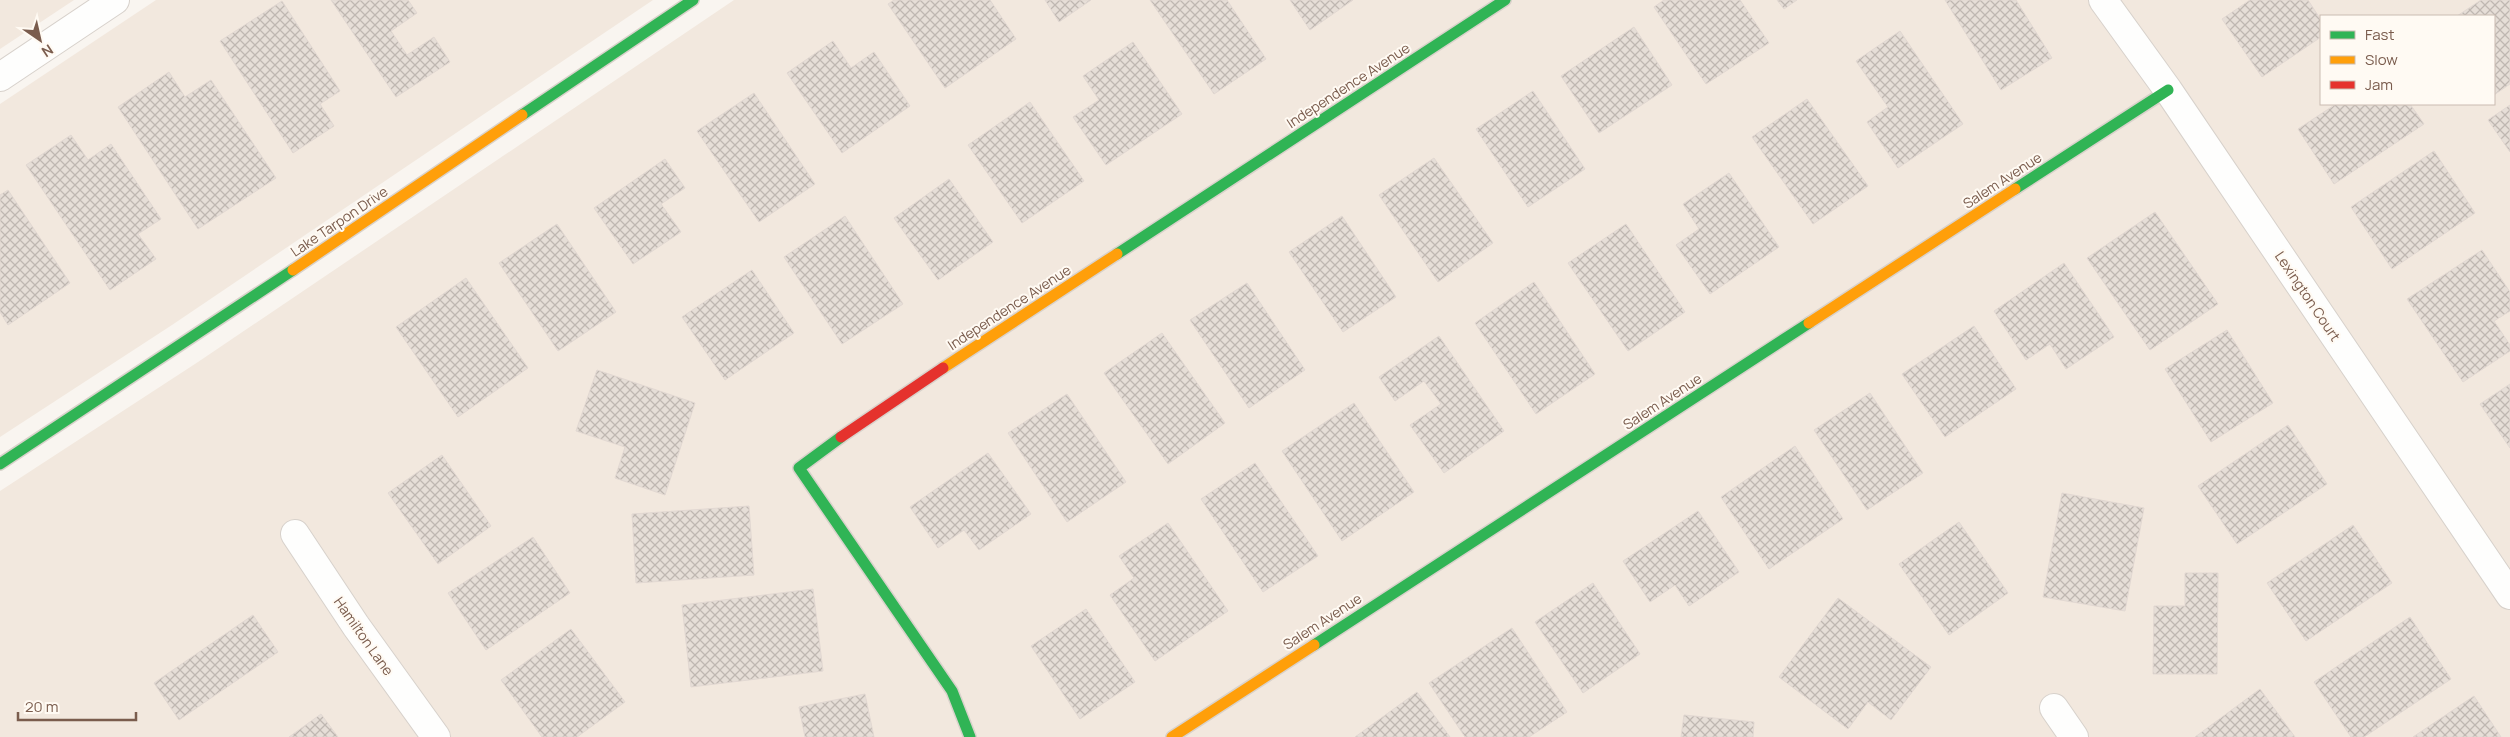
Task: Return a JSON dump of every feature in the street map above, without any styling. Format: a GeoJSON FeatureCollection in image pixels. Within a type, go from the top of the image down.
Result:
{"type":"FeatureCollection","features":[{"type":"Feature","properties":{"kind":"street"},"geometry":{"type":"LineString","coordinates":[[0,77],[115,0]]}},
{"type":"Feature","properties":{"kind":"street","name":"Lake Tarpon Drive"},"geometry":{"type":"LineString","coordinates":[[0,464],[193,338],[693,0]]}},
{"type":"Feature","properties":{"kind":"street","name":"Independence Avenue"},"geometry":{"type":"LineString","coordinates":[[970,737],[952,691],[799,468],[860,422],[1505,0]]}},
{"type":"Feature","properties":{"kind":"street","name":"Lexington Court"},"geometry":{"type":"LineString","coordinates":[[2103,0],[2168,90],[2510,594]]}},
{"type":"Feature","properties":{"kind":"street","name":"Salem Avenue"},"geometry":{"type":"LineString","coordinates":[[1172,737],[2168,90]]}},
{"type":"Feature","properties":{"kind":"street","name":"Hamilton Lane"},"geometry":{"type":"LineString","coordinates":[[295,534],[356,626],[436,737]]}},
{"type":"Feature","properties":{"kind":"street"},"geometry":{"type":"LineString","coordinates":[[2054,708],[2074,737]]}},
{"type":"Feature","properties":{"kind":"shaded area"},"geometry":{"type":"Polygon","coordinates":[[[0,0],[74,0],[0,49],[0,0]]]}},
{"type":"Feature","properties":{"kind":"shaded area"},"geometry":{"type":"Polygon","coordinates":[[[156,0],[653,0],[172,325],[0,437],[0,104],[156,0]]]}},
{"type":"Feature","properties":{"kind":"shaded area"},"geometry":{"type":"Polygon","coordinates":[[[734,0],[2510,0],[2510,737],[0,737],[0,491],[198,362],[734,0]]]}},
{"type":"Feature","properties":{"kind":"building"},"geometry":{"type":"Polygon","coordinates":[[[331,0],[408,0],[417,13],[391,31],[407,55],[434,37],[450,62],[396,97],[331,0]]]}},
{"type":"Feature","properties":{"kind":"building"},"geometry":{"type":"Polygon","coordinates":[[[894,0],[990,0],[1016,39],[945,88],[888,4],[894,0]]]}},
{"type":"Feature","properties":{"kind":"building"},"geometry":{"type":"Polygon","coordinates":[[[1045,0],[1091,0],[1059,22],[1045,0]]]}},
{"type":"Feature","properties":{"kind":"building"},"geometry":{"type":"Polygon","coordinates":[[[1150,0],[1227,0],[1266,59],[1214,94],[1150,0]]]}},
{"type":"Feature","properties":{"kind":"building"},"geometry":{"type":"Polygon","coordinates":[[[1290,0],[1353,0],[1310,30],[1290,0]]]}},
{"type":"Feature","properties":{"kind":"building"},"geometry":{"type":"Polygon","coordinates":[[[1664,0],[1740,0],[1769,43],[1706,84],[1654,7],[1664,0]]]}},
{"type":"Feature","properties":{"kind":"building"},"geometry":{"type":"Polygon","coordinates":[[[1777,0],[1797,0],[1784,9],[1777,0]]]}},
{"type":"Feature","properties":{"kind":"building"},"geometry":{"type":"Polygon","coordinates":[[[1945,0],[2016,0],[2052,58],[2001,90],[1945,0]]]}},
{"type":"Feature","properties":{"kind":"building"},"geometry":{"type":"Polygon","coordinates":[[[2250,0],[2308,0],[2320,18],[2320,38],[2262,77],[2222,19],[2250,0]]]}},
{"type":"Feature","properties":{"kind":"building"},"geometry":{"type":"Polygon","coordinates":[[[2481,0],[2510,0],[2510,84],[2495,94],[2495,15],[2458,15],[2481,0]]]}},
{"type":"Feature","properties":{"kind":"building"},"geometry":{"type":"Polygon","coordinates":[[[282,1],[340,91],[320,104],[334,126],[293,153],[220,41],[282,1]]]}},
{"type":"Feature","properties":{"kind":"building"},"geometry":{"type":"Polygon","coordinates":[[[1634,27],[1672,85],[1599,133],[1561,76],[1634,27]]]}},
{"type":"Feature","properties":{"kind":"building"},"geometry":{"type":"Polygon","coordinates":[[[1900,31],[1963,124],[1898,168],[1867,122],[1888,107],[1856,61],[1900,31]]]}},
{"type":"Feature","properties":{"kind":"building"},"geometry":{"type":"Polygon","coordinates":[[[833,41],[851,68],[874,52],[910,106],[842,153],[787,73],[833,41]]]}},
{"type":"Feature","properties":{"kind":"building"},"geometry":{"type":"Polygon","coordinates":[[[1133,42],[1182,114],[1106,165],[1073,117],[1099,100],[1083,76],[1133,42]]]}},
{"type":"Feature","properties":{"kind":"building"},"geometry":{"type":"Polygon","coordinates":[[[169,72],[185,97],[211,80],[276,178],[198,229],[118,107],[169,72]]]}},
{"type":"Feature","properties":{"kind":"building"},"geometry":{"type":"Polygon","coordinates":[[[1533,91],[1585,169],[1528,207],[1476,129],[1533,91]]]}},
{"type":"Feature","properties":{"kind":"building"},"geometry":{"type":"Polygon","coordinates":[[[754,93],[815,184],[759,222],[697,131],[754,93]]]}},
{"type":"Feature","properties":{"kind":"building"},"geometry":{"type":"Polygon","coordinates":[[[1807,99],[1868,186],[1813,224],[1752,137],[1807,99]]]}},
{"type":"Feature","properties":{"kind":"building"},"geometry":{"type":"Polygon","coordinates":[[[1030,102],[1084,181],[1022,223],[968,145],[1030,102]]]}},
{"type":"Feature","properties":{"kind":"building"},"geometry":{"type":"Polygon","coordinates":[[[2334,105],[2411,105],[2424,124],[2334,184],[2298,129],[2334,105]]]}},
{"type":"Feature","properties":{"kind":"building"},"geometry":{"type":"Polygon","coordinates":[[[2510,105],[2510,152],[2488,120],[2510,105]]]}},
{"type":"Feature","properties":{"kind":"building"},"geometry":{"type":"Polygon","coordinates":[[[71,135],[88,160],[111,144],[161,219],[138,234],[156,259],[110,290],[26,165],[71,135]]]}},
{"type":"Feature","properties":{"kind":"building"},"geometry":{"type":"Polygon","coordinates":[[[2434,151],[2475,213],[2392,269],[2351,207],[2434,151]]]}},
{"type":"Feature","properties":{"kind":"building"},"geometry":{"type":"Polygon","coordinates":[[[1434,158],[1493,243],[1438,282],[1379,195],[1434,158]]]}},
{"type":"Feature","properties":{"kind":"building"},"geometry":{"type":"Polygon","coordinates":[[[665,159],[685,188],[661,204],[681,232],[633,264],[594,208],[665,159]]]}},
{"type":"Feature","properties":{"kind":"building"},"geometry":{"type":"Polygon","coordinates":[[[1729,173],[1779,247],[1710,294],[1676,245],[1699,229],[1683,204],[1729,173]]]}},
{"type":"Feature","properties":{"kind":"building"},"geometry":{"type":"Polygon","coordinates":[[[949,179],[993,242],[938,280],[894,218],[949,179]]]}},
{"type":"Feature","properties":{"kind":"building"},"geometry":{"type":"Polygon","coordinates":[[[8,190],[70,283],[8,325],[0,312],[0,195],[8,190]]]}},
{"type":"Feature","properties":{"kind":"building"},"geometry":{"type":"Polygon","coordinates":[[[2155,212],[2218,304],[2150,350],[2087,258],[2155,212]]]}},
{"type":"Feature","properties":{"kind":"building"},"geometry":{"type":"Polygon","coordinates":[[[845,216],[903,304],[842,344],[784,257],[845,216]]]}},
{"type":"Feature","properties":{"kind":"building"},"geometry":{"type":"Polygon","coordinates":[[[1342,216],[1396,297],[1343,332],[1289,252],[1342,216]]]}},
{"type":"Feature","properties":{"kind":"building"},"geometry":{"type":"Polygon","coordinates":[[[557,224],[616,312],[558,351],[499,263],[557,224]]]}},
{"type":"Feature","properties":{"kind":"building"},"geometry":{"type":"Polygon","coordinates":[[[1626,224],[1685,312],[1628,351],[1568,263],[1626,224]]]}},
{"type":"Feature","properties":{"kind":"building"},"geometry":{"type":"Polygon","coordinates":[[[2482,250],[2510,292],[2510,311],[2494,321],[2510,345],[2510,351],[2463,382],[2407,299],[2482,250]]]}},
{"type":"Feature","properties":{"kind":"building"},"geometry":{"type":"Polygon","coordinates":[[[2064,263],[2114,337],[2066,369],[2050,344],[2026,360],[1994,311],[2064,263]]]}},
{"type":"Feature","properties":{"kind":"building"},"geometry":{"type":"Polygon","coordinates":[[[752,270],[794,333],[725,380],[682,317],[752,270]]]}},
{"type":"Feature","properties":{"kind":"building"},"geometry":{"type":"Polygon","coordinates":[[[466,278],[528,368],[458,417],[396,327],[466,278]]]}},
{"type":"Feature","properties":{"kind":"building"},"geometry":{"type":"Polygon","coordinates":[[[1534,282],[1595,374],[1536,414],[1475,323],[1534,282]]]}},
{"type":"Feature","properties":{"kind":"building"},"geometry":{"type":"Polygon","coordinates":[[[1247,283],[1305,370],[1249,408],[1190,320],[1247,283]]]}},
{"type":"Feature","properties":{"kind":"building"},"geometry":{"type":"Polygon","coordinates":[[[1974,326],[2016,389],[1945,437],[1902,374],[1974,326]]]}},
{"type":"Feature","properties":{"kind":"building"},"geometry":{"type":"Polygon","coordinates":[[[2227,330],[2273,403],[2211,442],[2165,369],[2227,330]]]}},
{"type":"Feature","properties":{"kind":"building"},"geometry":{"type":"Polygon","coordinates":[[[1162,333],[1225,423],[1168,464],[1104,373],[1162,333]]]}},
{"type":"Feature","properties":{"kind":"building"},"geometry":{"type":"Polygon","coordinates":[[[1439,336],[1504,431],[1444,473],[1410,425],[1441,404],[1424,381],[1395,401],[1379,377],[1439,336]]]}},
{"type":"Feature","properties":{"kind":"building"},"geometry":{"type":"Polygon","coordinates":[[[597,370],[695,403],[665,495],[615,478],[625,447],[576,431],[597,370]]]}},
{"type":"Feature","properties":{"kind":"building"},"geometry":{"type":"Polygon","coordinates":[[[2510,384],[2510,448],[2480,404],[2510,384]]]}},
{"type":"Feature","properties":{"kind":"building"},"geometry":{"type":"Polygon","coordinates":[[[1870,393],[1923,473],[1867,510],[1814,430],[1870,393]]]}},
{"type":"Feature","properties":{"kind":"building"},"geometry":{"type":"Polygon","coordinates":[[[1067,394],[1126,482],[1067,522],[1008,433],[1067,394]]]}},
{"type":"Feature","properties":{"kind":"building"},"geometry":{"type":"Polygon","coordinates":[[[1354,403],[1414,492],[1342,541],[1282,451],[1354,403]]]}},
{"type":"Feature","properties":{"kind":"building"},"geometry":{"type":"Polygon","coordinates":[[[2288,425],[2327,484],[2237,544],[2198,486],[2288,425]]]}},
{"type":"Feature","properties":{"kind":"building"},"geometry":{"type":"Polygon","coordinates":[[[1795,446],[1843,519],[1769,569],[1721,497],[1795,446]]]}},
{"type":"Feature","properties":{"kind":"building"},"geometry":{"type":"Polygon","coordinates":[[[988,453],[1031,514],[979,550],[964,530],[938,548],[910,507],[988,453]]]}},
{"type":"Feature","properties":{"kind":"building"},"geometry":{"type":"Polygon","coordinates":[[[442,455],[491,526],[438,564],[388,493],[442,455]]]}},
{"type":"Feature","properties":{"kind":"building"},"geometry":{"type":"Polygon","coordinates":[[[1255,463],[1318,556],[1263,592],[1201,499],[1255,463]]]}},
{"type":"Feature","properties":{"kind":"building"},"geometry":{"type":"Polygon","coordinates":[[[2062,493],[2144,508],[2125,611],[2043,597],[2062,493]]]}},
{"type":"Feature","properties":{"kind":"building"},"geometry":{"type":"Polygon","coordinates":[[[749,506],[754,575],[636,583],[632,514],[749,506]]]}},
{"type":"Feature","properties":{"kind":"building"},"geometry":{"type":"Polygon","coordinates":[[[1698,511],[1739,572],[1689,606],[1675,585],[1650,602],[1623,561],[1698,511]]]}},
{"type":"Feature","properties":{"kind":"building"},"geometry":{"type":"Polygon","coordinates":[[[1959,522],[2008,593],[1949,635],[1899,564],[1959,522]]]}},
{"type":"Feature","properties":{"kind":"building"},"geometry":{"type":"Polygon","coordinates":[[[1168,523],[1228,611],[1155,661],[1110,595],[1134,578],[1119,556],[1168,523]]]}},
{"type":"Feature","properties":{"kind":"building"},"geometry":{"type":"Polygon","coordinates":[[[2353,525],[2392,583],[2306,641],[2267,583],[2353,525]]]}},
{"type":"Feature","properties":{"kind":"building"},"geometry":{"type":"Polygon","coordinates":[[[533,537],[570,593],[486,650],[448,593],[533,537]]]}},
{"type":"Feature","properties":{"kind":"building"},"geometry":{"type":"Polygon","coordinates":[[[2185,573],[2218,573],[2217,674],[2153,674],[2154,606],[2185,606],[2185,573]]]}},
{"type":"Feature","properties":{"kind":"building"},"geometry":{"type":"Polygon","coordinates":[[[1593,583],[1640,654],[1583,693],[1535,622],[1593,583]]]}},
{"type":"Feature","properties":{"kind":"building"},"geometry":{"type":"Polygon","coordinates":[[[813,589],[823,671],[691,687],[682,605],[813,589]]]}},
{"type":"Feature","properties":{"kind":"building"},"geometry":{"type":"Polygon","coordinates":[[[1838,598],[1931,667],[1891,720],[1868,702],[1848,729],[1779,677],[1838,598]]]}},
{"type":"Feature","properties":{"kind":"building"},"geometry":{"type":"Polygon","coordinates":[[[1086,609],[1135,682],[1080,719],[1031,646],[1086,609]]]}},
{"type":"Feature","properties":{"kind":"building"},"geometry":{"type":"Polygon","coordinates":[[[253,615],[278,652],[179,720],[154,683],[253,615]]]}},
{"type":"Feature","properties":{"kind":"building"},"geometry":{"type":"Polygon","coordinates":[[[2410,617],[2451,679],[2364,737],[2351,737],[2314,682],[2410,617]]]}},
{"type":"Feature","properties":{"kind":"building"},"geometry":{"type":"Polygon","coordinates":[[[1512,628],[1567,712],[1529,737],[1465,737],[1429,683],[1512,628]]]}},
{"type":"Feature","properties":{"kind":"building"},"geometry":{"type":"Polygon","coordinates":[[[571,629],[625,702],[577,737],[542,737],[501,680],[571,629]]]}},
{"type":"Feature","properties":{"kind":"building"},"geometry":{"type":"Polygon","coordinates":[[[2260,689],[2295,737],[2195,737],[2260,689]]]}},
{"type":"Feature","properties":{"kind":"building"},"geometry":{"type":"Polygon","coordinates":[[[1417,692],[1450,737],[1355,737],[1417,692]]]}},
{"type":"Feature","properties":{"kind":"building"},"geometry":{"type":"Polygon","coordinates":[[[865,694],[874,737],[805,737],[799,707],[865,694]]]}},
{"type":"Feature","properties":{"kind":"building"},"geometry":{"type":"Polygon","coordinates":[[[2474,696],[2501,737],[2413,737],[2474,696]]]}},
{"type":"Feature","properties":{"kind":"building"},"geometry":{"type":"Polygon","coordinates":[[[321,714],[338,737],[289,737],[321,714]]]}},
{"type":"Feature","properties":{"kind":"building"},"geometry":{"type":"Polygon","coordinates":[[[1684,715],[1754,722],[1753,737],[1681,737],[1684,715]]]}},
{"type":"Feature","properties":{"kind":"traffic: fast"},"geometry":{"type":"LineString","coordinates":[[522,115],[693,0]]}},
{"type":"Feature","properties":{"kind":"traffic: fast"},"geometry":{"type":"LineString","coordinates":[[1117,254],[1505,0]]}},
{"type":"Feature","properties":{"kind":"traffic: fast"},"geometry":{"type":"LineString","coordinates":[[2015,189],[2168,90]]}},
{"type":"Feature","properties":{"kind":"traffic: fast"},"geometry":{"type":"LineString","coordinates":[[0,464],[293,270]]}},
{"type":"Feature","properties":{"kind":"traffic: fast"},"geometry":{"type":"LineString","coordinates":[[1314,645],[1809,323]]}},
{"type":"Feature","properties":{"kind":"traffic: fast"},"geometry":{"type":"LineString","coordinates":[[841,437],[799,468],[952,691],[970,737]]}},
{"type":"Feature","properties":{"kind":"traffic: slow"},"geometry":{"type":"LineString","coordinates":[[293,270],[522,115]]}},
{"type":"Feature","properties":{"kind":"traffic: slow"},"geometry":{"type":"LineString","coordinates":[[1809,323],[2015,189]]}},
{"type":"Feature","properties":{"kind":"traffic: slow"},"geometry":{"type":"LineString","coordinates":[[943,368],[1117,254]]}},
{"type":"Feature","properties":{"kind":"traffic: slow"},"geometry":{"type":"LineString","coordinates":[[1172,737],[1314,645]]}},
{"type":"Feature","properties":{"kind":"traffic: jam"},"geometry":{"type":"LineString","coordinates":[[841,437],[943,368]]}}]}
